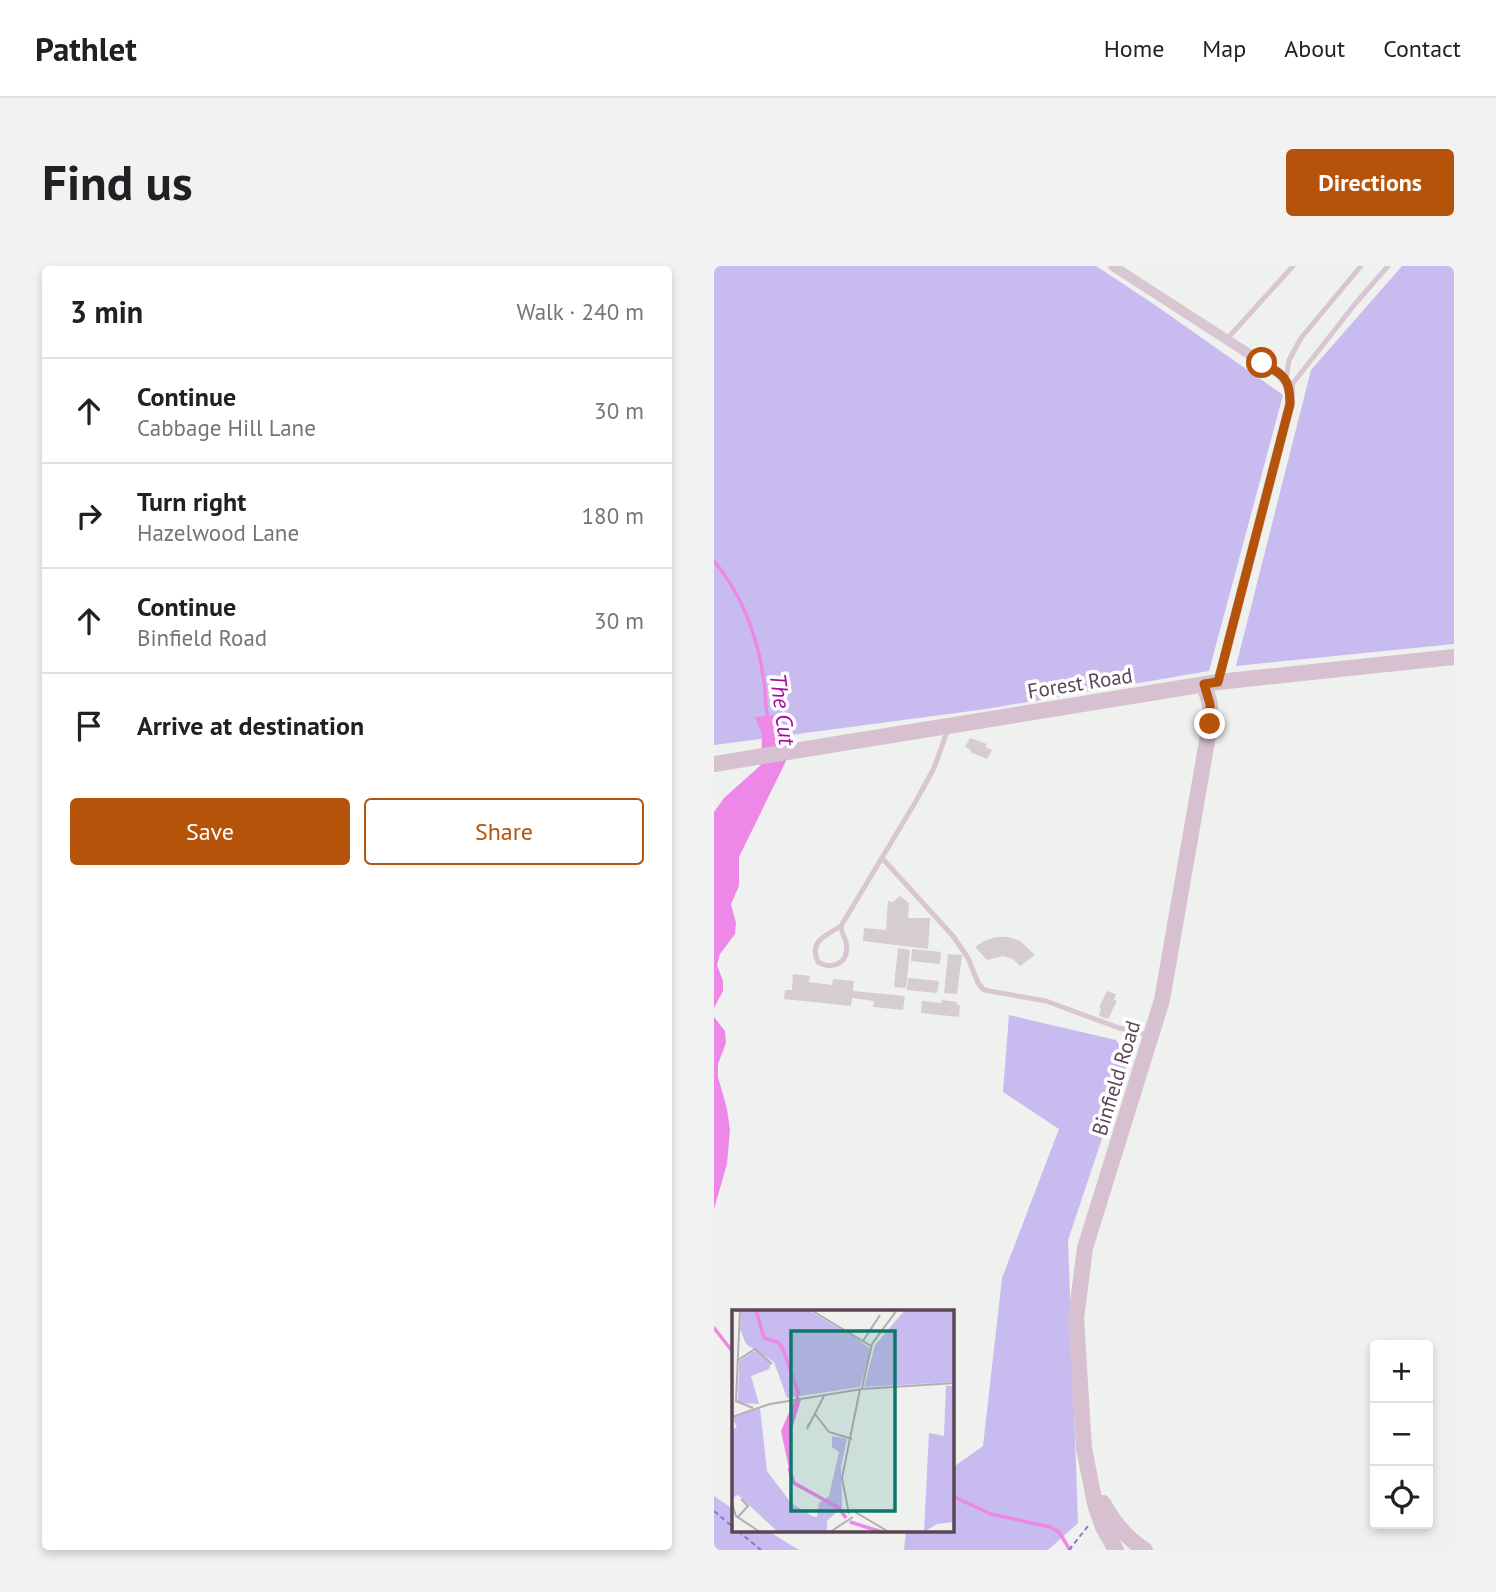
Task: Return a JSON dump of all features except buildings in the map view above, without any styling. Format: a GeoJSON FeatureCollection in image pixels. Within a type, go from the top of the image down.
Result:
{"type":"FeatureCollection","features":[{"type":"Feature","properties":{"kind":"main road","name":"Forest Road"},"geometry":{"type":"LineString","coordinates":[[714,764],[1211,683],[1454,657]]}},
{"type":"Feature","properties":{"kind":"main road","name":"Binfield Road"},"geometry":{"type":"LineString","coordinates":[[1116,1550],[1094,1504],[1084,1448],[1076,1318],[1085,1248],[1162,1000],[1210,724],[1211,683]]}},
{"type":"Feature","properties":{"kind":"main road","name":"Binfield Road"},"geometry":{"type":"LineString","coordinates":[[1091,1483],[1113,1521],[1133,1542],[1145,1550]]}},
{"type":"Feature","properties":{"kind":"street"},"geometry":{"type":"LineString","coordinates":[[1113,266],[1280,374],[1288,384],[1290,404],[1211,683]]}},
{"type":"Feature","properties":{"kind":"lane"},"geometry":{"type":"LineString","coordinates":[[1227,340],[1293,266]]}},
{"type":"Feature","properties":{"kind":"lane"},"geometry":{"type":"LineString","coordinates":[[1288,384],[1289,360],[1301,338],[1361,266]]}},
{"type":"Feature","properties":{"kind":"lane"},"geometry":{"type":"LineString","coordinates":[[1288,384],[1388,266]]}},
{"type":"Feature","properties":{"kind":"lane"},"geometry":{"type":"LineString","coordinates":[[841,926],[846,944],[843,959],[837,965],[824,966],[818,962],[815,948],[821,936],[841,926],[934,768],[949,726]]}},
{"type":"Feature","properties":{"kind":"lane"},"geometry":{"type":"LineString","coordinates":[[882,858],[953,936],[984,990],[1046,1001],[1119,1028],[1152,1035]]}},
{"type":"Feature","properties":{"kind":"path"},"geometry":{"type":"LineString","coordinates":[[714,1511],[732,1526]]}},
{"type":"Feature","properties":{"kind":"path"},"geometry":{"type":"LineString","coordinates":[[1069,1550],[1093,1520]]}},
{"type":"Feature","properties":{"kind":"path"},"geometry":{"type":"LineString","coordinates":[[739,1532],[761,1550]]}},
{"type":"Feature","properties":{"kind":"shaded area"},"geometry":{"type":"Polygon","coordinates":[[[714,266],[1096,266],[1283,395],[1209,671],[986,709],[714,745],[714,266]]]}},
{"type":"Feature","properties":{"kind":"shaded area"},"geometry":{"type":"Polygon","coordinates":[[[1402,266],[1454,266],[1454,644],[1236,666],[1311,370],[1402,266]]]}},
{"type":"Feature","properties":{"kind":"shaded area"},"geometry":{"type":"Polygon","coordinates":[[[776,715],[784,731],[786,761],[739,857],[739,886],[731,904],[736,923],[735,934],[720,954],[717,965],[723,981],[723,991],[714,1008],[714,812],[724,798],[761,765],[762,735],[755,717],[776,715]]]}},
{"type":"Feature","properties":{"kind":"shaded area"},"geometry":{"type":"Polygon","coordinates":[[[1009,1015],[1116,1040],[1128,1061],[1068,1240],[1078,1523],[1048,1550],[904,1550],[906,1532],[954,1532],[954,1467],[983,1446],[1002,1278],[1059,1129],[1003,1092],[1009,1015]]]}},
{"type":"Feature","properties":{"kind":"shaded area"},"geometry":{"type":"Polygon","coordinates":[[[714,1017],[725,1031],[726,1043],[718,1064],[718,1077],[730,1130],[727,1164],[714,1209],[714,1017]]]}},
{"type":"Feature","properties":{"kind":"shaded area"},"geometry":{"type":"Polygon","coordinates":[[[714,1496],[732,1508],[732,1532],[770,1532],[799,1550],[714,1550],[714,1496]]]}},
{"type":"Feature","properties":{"kind":"waterway","name":"The Cut"},"geometry":{"type":"LineString","coordinates":[[714,561],[734,589],[748,618],[761,665],[768,721]]}},
{"type":"Feature","properties":{"kind":"waterway","name":"The Cut"},"geometry":{"type":"LineString","coordinates":[[714,1328],[732,1351]]}},
{"type":"Feature","properties":{"kind":"waterway","name":"The Cut"},"geometry":{"type":"LineString","coordinates":[[954,1497],[991,1514],[1050,1527],[1059,1532],[1070,1550]]}},
{"type":"Feature","properties":{"kind":"route"},"geometry":{"type":"LineString","coordinates":[[1210,724],[1210,704],[1204,684],[1218,682],[1290,404],[1290,387],[1286,380],[1262,363]]}}]}
